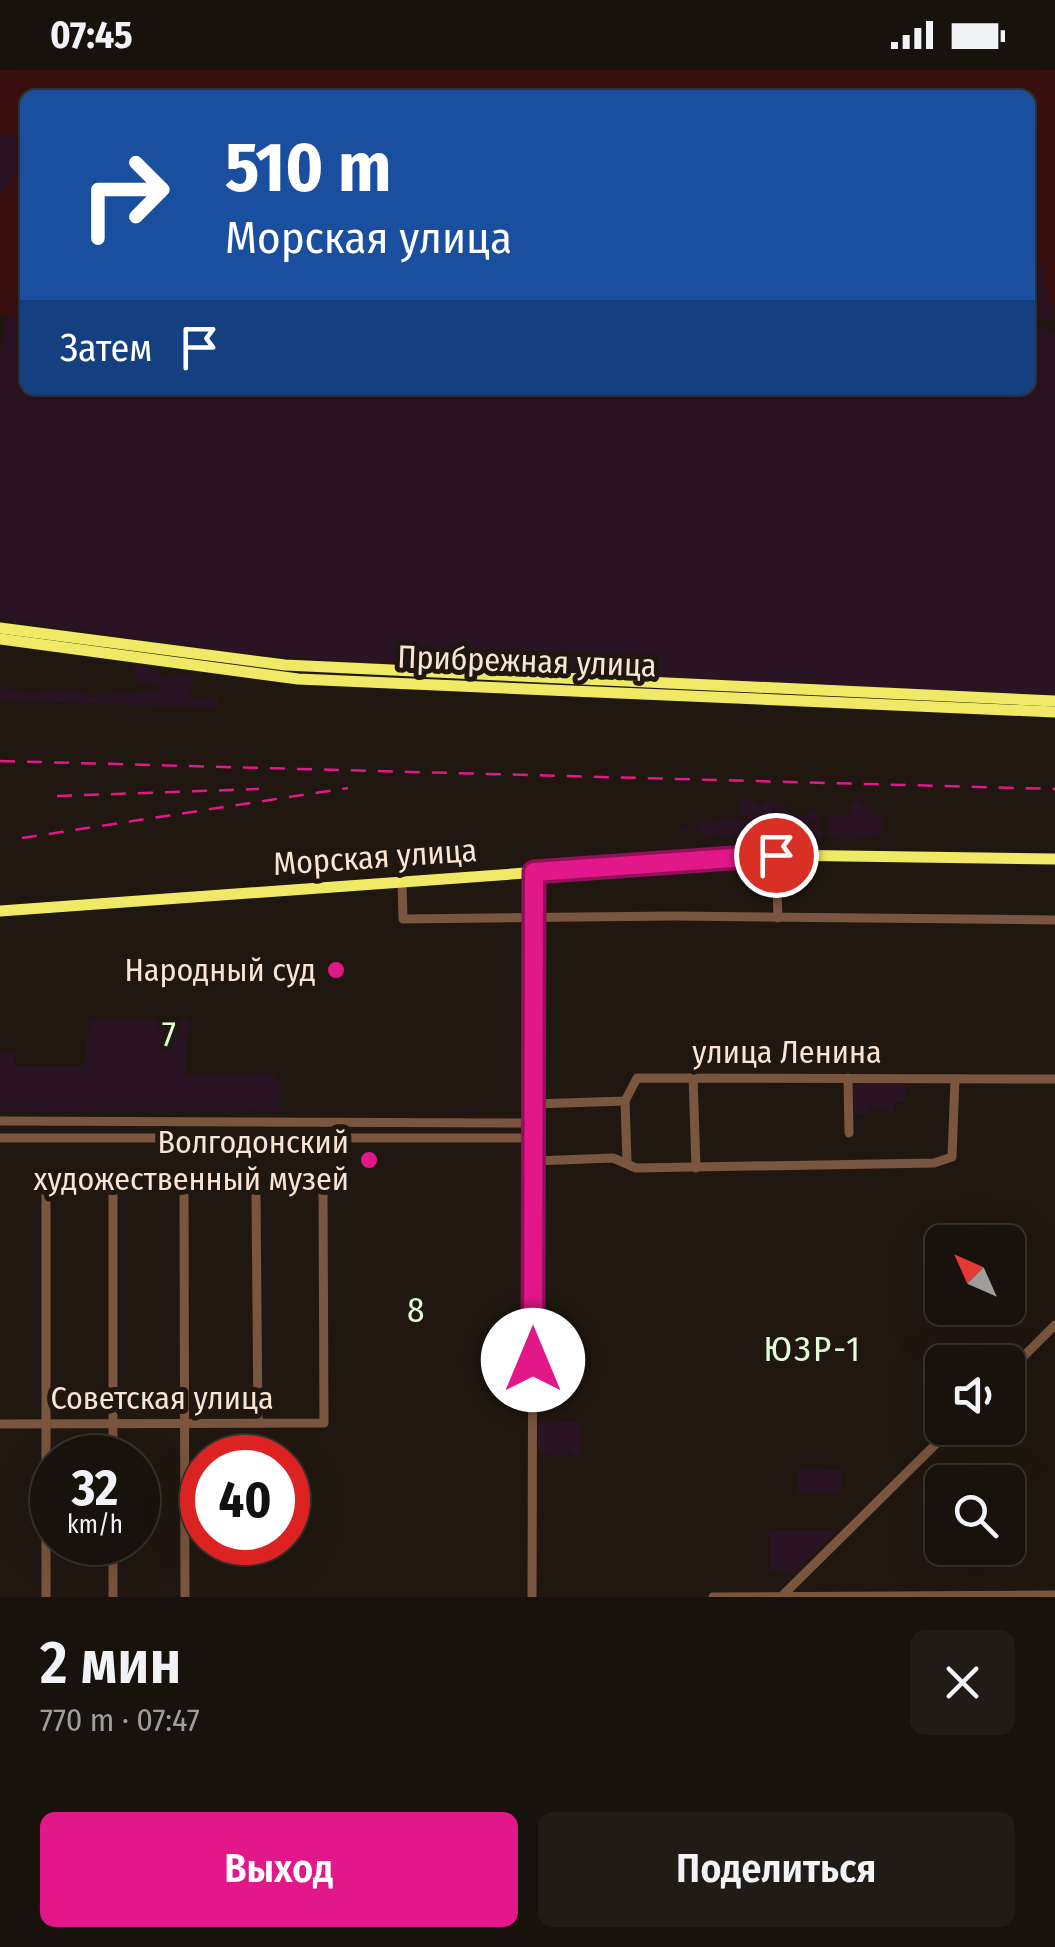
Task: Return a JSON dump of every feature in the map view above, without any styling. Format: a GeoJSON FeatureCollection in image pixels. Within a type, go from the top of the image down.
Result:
{"type":"FeatureCollection","features":[{"type":"Feature","properties":{"kind":"main road","name":"Прибрежная улица"},"geometry":{"type":"LineString","coordinates":[[0,628],[304,667],[1055,701]]}},
{"type":"Feature","properties":{"kind":"main road","name":"Прибрежная улица"},"geometry":{"type":"LineString","coordinates":[[0,639],[298,679],[1055,712]]}},
{"type":"Feature","properties":{"kind":"main road","name":"Морская улица"},"geometry":{"type":"LineString","coordinates":[[0,911],[776,855],[1055,858]]}},
{"type":"Feature","properties":{"kind":"street"},"geometry":{"type":"LineString","coordinates":[[776,855],[778,918]]}},
{"type":"Feature","properties":{"kind":"street"},"geometry":{"type":"LineString","coordinates":[[532,1597],[534,872]]}},
{"type":"Feature","properties":{"kind":"street"},"geometry":{"type":"LineString","coordinates":[[402,882],[403,919],[1055,920]]}},
{"type":"Feature","properties":{"kind":"street"},"geometry":{"type":"LineString","coordinates":[[694,1076],[696,1168]]}},
{"type":"Feature","properties":{"kind":"street","name":"улица Ленина"},"geometry":{"type":"LineString","coordinates":[[626,1101],[636,1078],[1055,1079]]}},
{"type":"Feature","properties":{"kind":"street"},"geometry":{"type":"LineString","coordinates":[[848,1078],[849,1134]]}},
{"type":"Feature","properties":{"kind":"street"},"geometry":{"type":"LineString","coordinates":[[534,1160],[627,1161],[636,1168],[934,1163],[952,1157],[955,1079]]}},
{"type":"Feature","properties":{"kind":"street"},"geometry":{"type":"LineString","coordinates":[[534,1104],[626,1101],[627,1161]]}},
{"type":"Feature","properties":{"kind":"street"},"geometry":{"type":"LineString","coordinates":[[0,1121],[534,1122]]}},
{"type":"Feature","properties":{"kind":"street"},"geometry":{"type":"LineString","coordinates":[[184,1121],[184,1138]]}},
{"type":"Feature","properties":{"kind":"street"},"geometry":{"type":"LineString","coordinates":[[0,1138],[534,1138]]}},
{"type":"Feature","properties":{"kind":"street","name":"Советская улица"},"geometry":{"type":"LineString","coordinates":[[0,1424],[257,1420],[324,1423],[323,1186]]}},
{"type":"Feature","properties":{"kind":"street"},"geometry":{"type":"LineString","coordinates":[[46,1192],[46,1597]]}},
{"type":"Feature","properties":{"kind":"street"},"geometry":{"type":"LineString","coordinates":[[256,1195],[257,1420]]}},
{"type":"Feature","properties":{"kind":"street"},"geometry":{"type":"LineString","coordinates":[[113,1196],[113,1435]]}},
{"type":"Feature","properties":{"kind":"street"},"geometry":{"type":"LineString","coordinates":[[184,1196],[185,1597]]}},
{"type":"Feature","properties":{"kind":"street"},"geometry":{"type":"LineString","coordinates":[[1025,1355],[1055,1325]]}},
{"type":"Feature","properties":{"kind":"street"},"geometry":{"type":"LineString","coordinates":[[782,1596],[935,1445]]}},
{"type":"Feature","properties":{"kind":"street"},"geometry":{"type":"LineString","coordinates":[[113,1565],[113,1597]]}},
{"type":"Feature","properties":{"kind":"street"},"geometry":{"type":"LineString","coordinates":[[713,1597],[1055,1596]]}},
{"type":"Feature","properties":{"kind":"shaded area"},"geometry":{"type":"Polygon","coordinates":[[[0,70],[1055,70],[1055,309],[1047,299],[1043,264],[1035,261],[1035,90],[20,90],[20,137],[0,134],[0,70]]]}},
{"type":"Feature","properties":{"kind":"shaded area"},"geometry":{"type":"Polygon","coordinates":[[[0,134],[20,137],[20,170],[0,194],[0,134]]]}},
{"type":"Feature","properties":{"kind":"shaded area"},"geometry":{"type":"Polygon","coordinates":[[[20,170],[20,317],[0,314],[0,194],[20,170]]]}},
{"type":"Feature","properties":{"kind":"shaded area"},"geometry":{"type":"Polygon","coordinates":[[[1035,261],[1043,264],[1055,320],[1035,318],[1035,261]]]}},
{"type":"Feature","properties":{"kind":"shaded area"},"geometry":{"type":"Polygon","coordinates":[[[5,315],[20,317],[20,395],[1035,395],[1035,323],[1055,335],[1055,695],[353,663],[216,650],[0,619],[0,357],[5,315]]]}},
{"type":"Feature","properties":{"kind":"shaded area"},"geometry":{"type":"Polygon","coordinates":[[[144,665],[171,680],[181,673],[196,679],[187,692],[192,699],[218,696],[218,708],[0,700],[0,686],[27,693],[77,689],[94,697],[160,689],[163,685],[137,683],[133,667],[144,665]]]}},
{"type":"Feature","properties":{"kind":"shaded area"},"geometry":{"type":"Polygon","coordinates":[[[749,798],[762,806],[766,800],[802,815],[808,816],[809,810],[816,812],[821,821],[755,821],[740,816],[737,803],[749,798]]]}},
{"type":"Feature","properties":{"kind":"shaded area"},"geometry":{"type":"Polygon","coordinates":[[[857,799],[883,821],[884,835],[845,840],[827,834],[831,824],[827,819],[851,813],[848,808],[857,799]]]}},
{"type":"Feature","properties":{"kind":"shaded area"},"geometry":{"type":"Polygon","coordinates":[[[733,818],[756,824],[817,823],[824,837],[814,840],[803,833],[750,836],[744,830],[743,839],[712,835],[706,839],[695,827],[688,828],[687,835],[679,828],[733,818]]]}},
{"type":"Feature","properties":{"kind":"shaded area"},"geometry":{"type":"Polygon","coordinates":[[[90,1020],[189,1020],[185,1075],[275,1074],[274,1080],[280,1082],[281,1111],[0,1112],[0,1052],[14,1053],[15,1066],[83,1066],[90,1020]]]}},
{"type":"Feature","properties":{"kind":"shaded area"},"geometry":{"type":"Polygon","coordinates":[[[905,1081],[905,1102],[893,1102],[893,1112],[870,1108],[869,1114],[854,1114],[853,1082],[905,1081]]]}},
{"type":"Feature","properties":{"kind":"shaded area"},"geometry":{"type":"Polygon","coordinates":[[[538,1421],[580,1422],[581,1455],[574,1455],[561,1440],[569,1455],[547,1455],[538,1448],[538,1421]]]}},
{"type":"Feature","properties":{"kind":"shaded area"},"geometry":{"type":"Polygon","coordinates":[[[798,1469],[841,1470],[841,1494],[797,1493],[798,1469]]]}},
{"type":"Feature","properties":{"kind":"shaded area"},"geometry":{"type":"Polygon","coordinates":[[[769,1530],[838,1530],[794,1572],[770,1572],[769,1530]]]}},
{"type":"Feature","properties":{"kind":"railway"},"geometry":{"type":"LineString","coordinates":[[0,761],[1055,789]]}},
{"type":"Feature","properties":{"kind":"railway"},"geometry":{"type":"LineString","coordinates":[[22,838],[348,788]]}},
{"type":"Feature","properties":{"kind":"railway"},"geometry":{"type":"LineString","coordinates":[[57,796],[259,789]]}},
{"type":"Feature","properties":{"kind":"place","name":"Народный суд"},"geometry":{"type":"Point","coordinates":[336,970]}},
{"type":"Feature","properties":{"kind":"place","name":"Волгодонский художественный музей"},"geometry":{"type":"Point","coordinates":[369,1160]}},
{"type":"Feature","properties":{"kind":"district","name":"7"},"geometry":{"type":"Point","coordinates":[170,1034]}},
{"type":"Feature","properties":{"kind":"district","name":"8"},"geometry":{"type":"Point","coordinates":[417,1310]}},
{"type":"Feature","properties":{"kind":"district","name":"ЮЗР-1"},"geometry":{"type":"Point","coordinates":[813,1349]}},
{"type":"Feature","properties":{"kind":"route"},"geometry":{"type":"LineString","coordinates":[[533,1360],[534,872],[776,855]]}}]}
